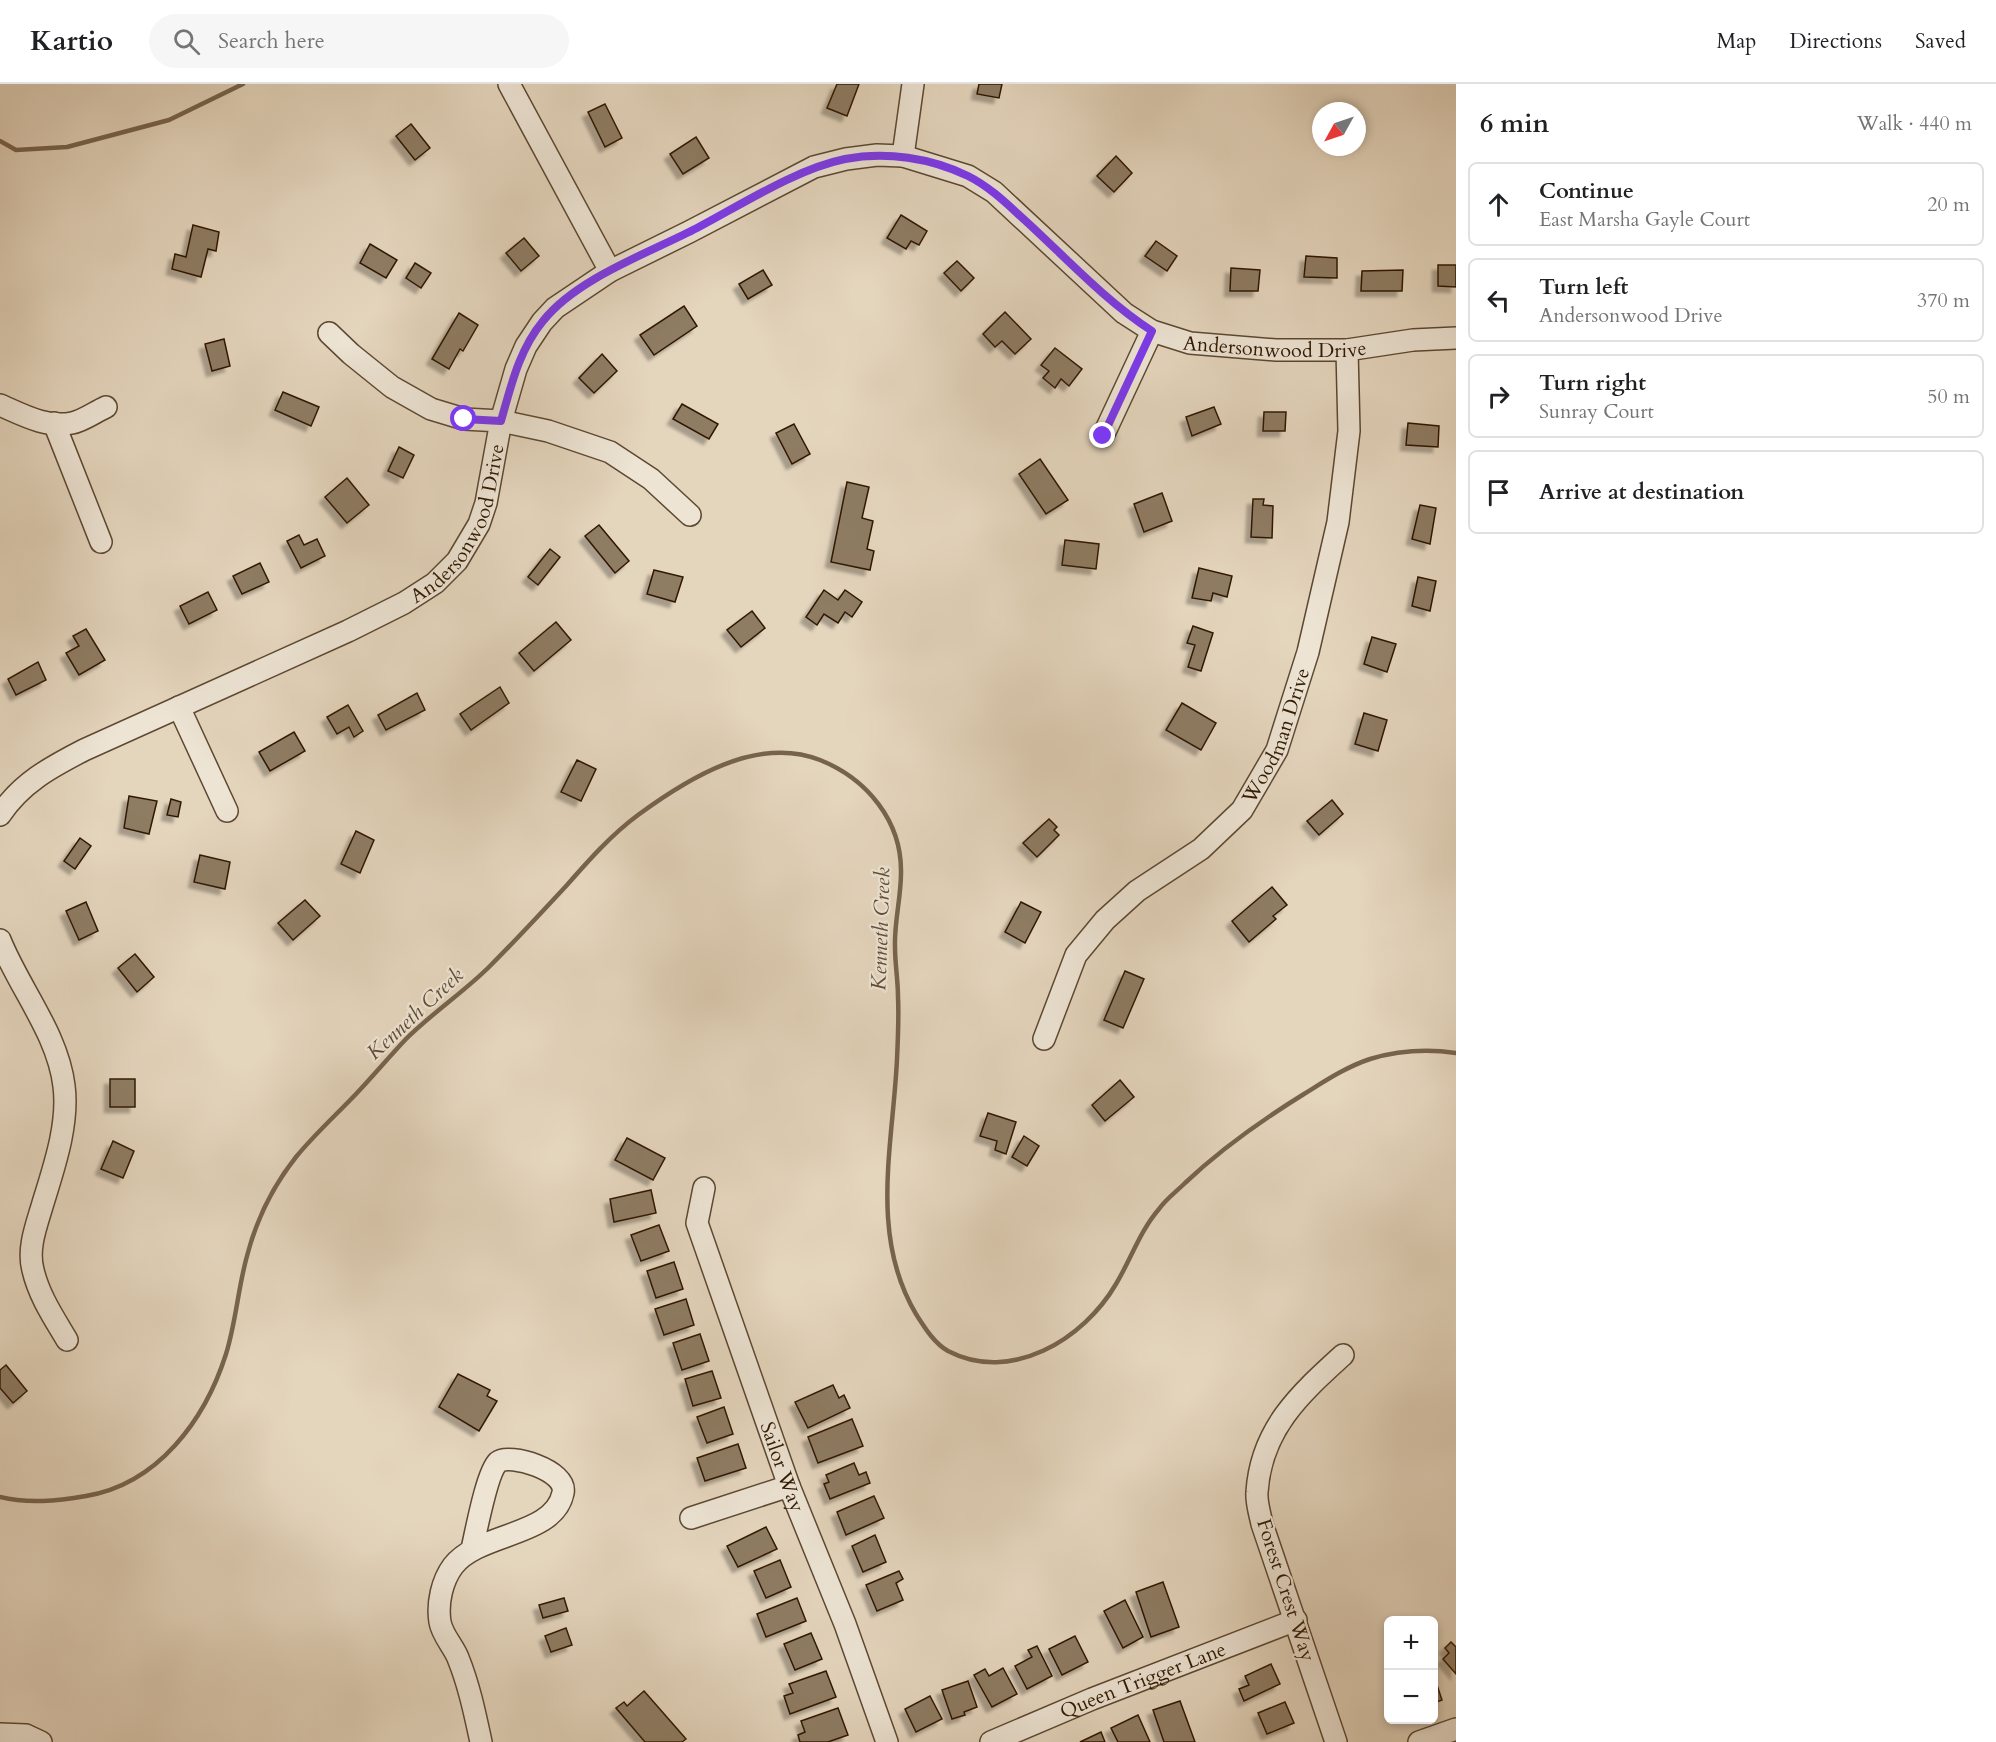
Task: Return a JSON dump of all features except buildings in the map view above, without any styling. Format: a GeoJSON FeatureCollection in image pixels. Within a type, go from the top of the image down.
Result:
{"type":"FeatureCollection","features":[{"type":"Feature","properties":{"kind":"street"},"geometry":{"type":"LineString","coordinates":[[509,84],[609,271]]}},
{"type":"Feature","properties":{"kind":"street"},"geometry":{"type":"LineString","coordinates":[[903,156],[913,84]]}},
{"type":"Feature","properties":{"kind":"street","name":"Andersonwood Drive"},"geometry":{"type":"LineString","coordinates":[[0,815],[14,796],[49,768],[348,631],[404,603],[435,583],[457,561],[479,524],[490,487],[501,421],[516,369],[526,346],[542,322],[555,308],[609,271],[814,167],[846,159],[878,155],[903,156],[968,176],[994,192],[1124,313],[1152,331],[1190,343],[1276,350],[1347,350],[1413,340],[1456,338]]}},
{"type":"Feature","properties":{"kind":"street"},"geometry":{"type":"LineString","coordinates":[[1103,436],[1152,331]]}},
{"type":"Feature","properties":{"kind":"street"},"geometry":{"type":"LineString","coordinates":[[329,333],[371,371],[423,406],[464,419],[501,421],[548,431],[610,452],[651,479],[690,515]]}},
{"type":"Feature","properties":{"kind":"street","name":"Woodman Drive"},"geometry":{"type":"LineString","coordinates":[[1044,1039],[1076,955],[1105,920],[1137,891],[1200,849],[1242,810],[1277,750],[1308,652],[1338,522],[1348,431],[1347,350]]}},
{"type":"Feature","properties":{"kind":"street"},"geometry":{"type":"LineString","coordinates":[[0,405],[34,420],[54,423],[73,423],[106,407]]}},
{"type":"Feature","properties":{"kind":"street"},"geometry":{"type":"LineString","coordinates":[[54,423],[101,542]]}},
{"type":"Feature","properties":{"kind":"street"},"geometry":{"type":"LineString","coordinates":[[179,707],[227,811]]}},
{"type":"Feature","properties":{"kind":"street"},"geometry":{"type":"LineString","coordinates":[[0,940],[12,968],[51,1040],[64,1087],[64,1112],[58,1145],[33,1239],[32,1268],[48,1309],[67,1340]]}},
{"type":"Feature","properties":{"kind":"street","name":"Sailor Way"},"geometry":{"type":"LineString","coordinates":[[704,1188],[698,1223],[789,1486],[845,1624],[887,1742]]}},
{"type":"Feature","properties":{"kind":"street","name":"Forest Crest Way"},"geometry":{"type":"LineString","coordinates":[[1336,1742],[1262,1524],[1257,1493],[1264,1456],[1276,1428],[1300,1394],[1342,1355]]}},
{"type":"Feature","properties":{"kind":"street"},"geometry":{"type":"LineString","coordinates":[[472,1549],[491,1474],[498,1462],[506,1459],[543,1467],[554,1473],[562,1482],[564,1492],[550,1515],[533,1526],[472,1549],[453,1566],[440,1593],[440,1624],[458,1658],[471,1698],[481,1742]]}},
{"type":"Feature","properties":{"kind":"street"},"geometry":{"type":"LineString","coordinates":[[691,1518],[789,1486]]}},
{"type":"Feature","properties":{"kind":"street","name":"Queen Trigger Lane"},"geometry":{"type":"LineString","coordinates":[[991,1742],[1092,1699],[1296,1620]]}},
{"type":"Feature","properties":{"kind":"street"},"geometry":{"type":"LineString","coordinates":[[1419,1742],[1456,1729]]}},
{"type":"Feature","properties":{"kind":"street"},"geometry":{"type":"LineString","coordinates":[[0,1734],[26,1735],[41,1742]]}},
{"type":"Feature","properties":{"kind":"waterway"},"geometry":{"type":"LineString","coordinates":[[0,141],[16,150],[67,147],[169,120],[243,84]]}},
{"type":"Feature","properties":{"kind":"waterway","name":"Kenneth Creek"},"geometry":{"type":"LineString","coordinates":[[0,1497],[32,1501],[53,1500],[86,1496],[112,1489],[135,1478],[175,1445],[191,1425],[217,1379],[226,1354],[244,1268],[255,1230],[266,1204],[296,1157],[406,1039],[490,966],[619,831],[657,801],[678,788],[701,775],[748,757],[772,753],[796,754],[820,760],[837,768],[867,790],[888,819],[895,836],[900,854],[901,873],[895,938],[898,1028],[887,1189],[888,1221],[893,1253],[902,1284],[926,1330],[938,1344],[948,1351],[972,1360],[996,1362],[1020,1359],[1044,1350],[1065,1338],[1102,1304],[1116,1284],[1146,1226],[1168,1198],[1243,1135],[1320,1084],[1361,1062],[1402,1053],[1435,1051],[1456,1053]]}},
{"type":"Feature","properties":{"kind":"route"},"geometry":{"type":"LineString","coordinates":[[464,419],[501,421],[516,369],[526,346],[542,322],[555,308],[609,271],[814,167],[846,159],[878,155],[903,156],[940,166],[968,176],[994,192],[1124,313],[1152,331],[1103,436]]}}]}
